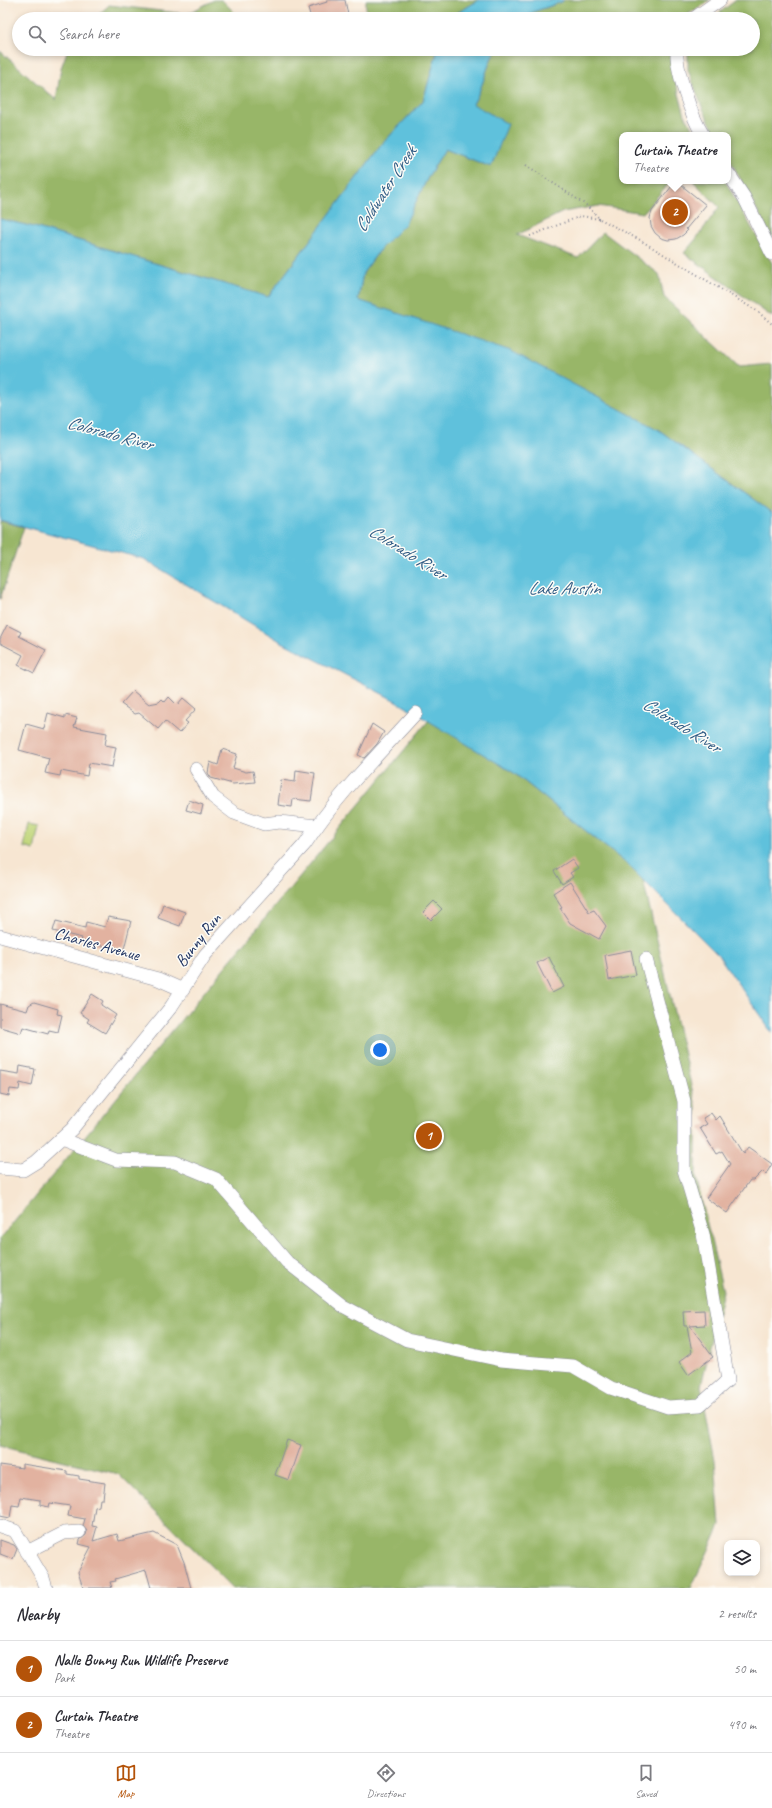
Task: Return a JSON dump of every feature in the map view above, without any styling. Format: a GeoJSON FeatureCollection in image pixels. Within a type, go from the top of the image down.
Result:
{"type":"FeatureCollection","features":[{"type":"Feature","properties":{"kind":"street"},"geometry":{"type":"LineString","coordinates":[[703,12],[720,0]]}},
{"type":"Feature","properties":{"kind":"street"},"geometry":{"type":"LineString","coordinates":[[678,56],[679,68],[692,112],[702,132]]}},
{"type":"Feature","properties":{"kind":"street"},"geometry":{"type":"LineString","coordinates":[[731,178],[744,197],[772,254]]}},
{"type":"Feature","properties":{"kind":"street","name":"Bunny Run"},"geometry":{"type":"LineString","coordinates":[[0,1168],[23,1170],[36,1162],[77,1123],[184,990],[205,955],[305,844],[317,826],[416,713]]}},
{"type":"Feature","properties":{"kind":"street"},"geometry":{"type":"LineString","coordinates":[[196,769],[213,797],[234,813],[264,824],[279,822],[317,826]]}},
{"type":"Feature","properties":{"kind":"street","name":"Charles Avenue"},"geometry":{"type":"LineString","coordinates":[[0,936],[158,978],[184,990]]}},
{"type":"Feature","properties":{"kind":"street"},"geometry":{"type":"LineString","coordinates":[[61,1139],[116,1160],[175,1162],[216,1179],[287,1262],[343,1306],[407,1340],[501,1360],[573,1366],[611,1388],[668,1407],[700,1405],[728,1380],[703,1234],[684,1170],[684,1101],[646,959]]}},
{"type":"Feature","properties":{"kind":"street"},"geometry":{"type":"LineString","coordinates":[[0,1526],[15,1531],[43,1578],[46,1588]]}},
{"type":"Feature","properties":{"kind":"street"},"geometry":{"type":"LineString","coordinates":[[27,1552],[64,1533],[79,1532]]}},
{"type":"Feature","properties":{"kind":"path"},"geometry":{"type":"LineString","coordinates":[[526,165],[586,205],[600,219],[640,240],[757,311],[772,324]]}},
{"type":"Feature","properties":{"kind":"path"},"geometry":{"type":"LineString","coordinates":[[530,236],[581,216],[600,219]]}},
{"type":"Feature","properties":{"kind":"green space"},"geometry":{"type":"Polygon","coordinates":[[[214,0],[222,0],[234,12],[191,12],[214,0]]]}},
{"type":"Feature","properties":{"kind":"green space"},"geometry":{"type":"Polygon","coordinates":[[[366,0],[479,0],[459,12],[363,12],[366,11],[366,0]]]}},
{"type":"Feature","properties":{"kind":"green space"},"geometry":{"type":"Polygon","coordinates":[[[564,0],[710,0],[692,12],[533,12],[564,0]]]}},
{"type":"Feature","properties":{"kind":"green space"},"geometry":{"type":"Polygon","coordinates":[[[736,0],[772,0],[772,238],[731,162],[731,132],[714,132],[702,107],[688,70],[688,56],[760,56],[760,12],[720,12],[736,0]]]}},
{"type":"Feature","properties":{"kind":"green space"},"geometry":{"type":"Polygon","coordinates":[[[109,5],[170,12],[102,12],[109,5]]]}},
{"type":"Feature","properties":{"kind":"green space"},"geometry":{"type":"Polygon","coordinates":[[[0,51],[56,100],[61,68],[65,56],[436,56],[423,101],[382,144],[268,297],[34,227],[0,219],[0,51]]]}},
{"type":"Feature","properties":{"kind":"green space"},"geometry":{"type":"Polygon","coordinates":[[[493,56],[672,56],[673,73],[685,115],[694,132],[619,132],[619,184],[668,184],[643,213],[598,206],[563,212],[517,235],[578,258],[603,232],[659,274],[664,297],[739,367],[772,364],[772,513],[659,430],[358,300],[363,273],[381,248],[405,224],[429,175],[445,149],[491,167],[473,104],[493,56]]]}},
{"type":"Feature","properties":{"kind":"green space"},"geometry":{"type":"Polygon","coordinates":[[[696,184],[727,184],[772,263],[772,317],[684,253],[719,207],[696,184]]]}},
{"type":"Feature","properties":{"kind":"green space"},"geometry":{"type":"Polygon","coordinates":[[[0,521],[24,527],[0,599],[0,521]]]}},
{"type":"Feature","properties":{"kind":"green space"},"geometry":{"type":"Polygon","coordinates":[[[429,720],[514,773],[627,864],[643,880],[696,1106],[696,1177],[723,1291],[701,1386],[715,1460],[720,1526],[691,1588],[233,1588],[118,1474],[0,1445],[0,1239],[429,720]]]}},
{"type":"Feature","properties":{"kind":"green space"},"geometry":{"type":"Polygon","coordinates":[[[29,824],[39,826],[34,850],[24,847],[29,824]]]}},
{"type":"Feature","properties":{"kind":"water"},"geometry":{"type":"Polygon","coordinates":[[[479,0],[564,0],[533,12],[459,12],[479,0]]]}},
{"type":"Feature","properties":{"kind":"water","name":"Lake Austin"},"geometry":{"type":"Polygon","coordinates":[[[436,56],[493,56],[473,104],[508,124],[491,167],[445,149],[429,175],[405,224],[381,248],[363,273],[358,300],[511,351],[659,430],[772,513],[772,1033],[719,956],[627,864],[514,773],[396,701],[280,641],[144,559],[0,520],[0,219],[34,227],[268,297],[382,144],[423,101],[436,56]]]}},
{"type":"Feature","properties":{"kind":"building"},"geometry":{"type":"Polygon","coordinates":[[[326,0],[345,0],[347,12],[309,12],[308,8],[327,2],[326,0]]]}},
{"type":"Feature","properties":{"kind":"building"},"geometry":{"type":"Polygon","coordinates":[[[674,184],[680,184],[706,205],[686,229],[688,230],[683,235],[676,239],[668,240],[661,238],[655,233],[651,226],[650,218],[652,211],[674,184]]]}},
{"type":"Feature","properties":{"kind":"building"},"geometry":{"type":"Polygon","coordinates":[[[7,625],[21,632],[19,636],[46,650],[34,673],[18,665],[23,655],[0,643],[0,639],[7,625]]]}},
{"type":"Feature","properties":{"kind":"building"},"geometry":{"type":"Polygon","coordinates":[[[133,691],[149,704],[159,702],[162,699],[165,702],[169,697],[177,705],[183,698],[196,709],[185,721],[188,723],[179,733],[165,721],[158,729],[139,713],[135,714],[121,704],[133,691]]]}},
{"type":"Feature","properties":{"kind":"building"},"geometry":{"type":"Polygon","coordinates":[[[48,713],[65,718],[65,715],[77,718],[74,727],[107,733],[105,745],[116,747],[112,767],[89,763],[87,776],[61,771],[60,776],[45,773],[49,758],[19,750],[26,724],[44,729],[48,713]]]}},
{"type":"Feature","properties":{"kind":"building"},"geometry":{"type":"Polygon","coordinates":[[[372,724],[384,732],[377,744],[364,758],[358,755],[372,724]]]}},
{"type":"Feature","properties":{"kind":"building"},"geometry":{"type":"Polygon","coordinates":[[[222,749],[237,754],[233,768],[246,772],[253,771],[255,782],[233,784],[211,778],[208,773],[210,762],[218,765],[222,749]]]}},
{"type":"Feature","properties":{"kind":"building"},"geometry":{"type":"Polygon","coordinates":[[[296,770],[315,773],[311,801],[293,799],[292,807],[278,805],[281,780],[295,782],[296,770]]]}},
{"type":"Feature","properties":{"kind":"building"},"geometry":{"type":"Polygon","coordinates":[[[189,800],[203,805],[201,814],[186,810],[189,800]]]}},
{"type":"Feature","properties":{"kind":"building"},"geometry":{"type":"Polygon","coordinates":[[[572,859],[578,868],[570,873],[573,877],[562,884],[554,871],[572,859]]]}},
{"type":"Feature","properties":{"kind":"building"},"geometry":{"type":"Polygon","coordinates":[[[570,882],[589,912],[594,910],[606,926],[599,939],[570,923],[560,908],[562,907],[553,893],[570,882]]]}},
{"type":"Feature","properties":{"kind":"building"},"geometry":{"type":"Polygon","coordinates":[[[434,901],[442,909],[431,920],[423,912],[434,901]]]}},
{"type":"Feature","properties":{"kind":"building"},"geometry":{"type":"Polygon","coordinates":[[[163,904],[185,912],[180,926],[158,918],[163,904]]]}},
{"type":"Feature","properties":{"kind":"building"},"geometry":{"type":"Polygon","coordinates":[[[108,917],[131,921],[124,949],[95,945],[81,941],[82,938],[53,931],[56,921],[85,928],[86,922],[105,927],[108,917]]]}},
{"type":"Feature","properties":{"kind":"building"},"geometry":{"type":"Polygon","coordinates":[[[631,950],[636,975],[609,980],[605,955],[631,950]]]}},
{"type":"Feature","properties":{"kind":"building"},"geometry":{"type":"Polygon","coordinates":[[[549,957],[564,987],[552,993],[537,963],[549,957]]]}},
{"type":"Feature","properties":{"kind":"building"},"geometry":{"type":"Polygon","coordinates":[[[92,994],[103,1001],[101,1005],[116,1015],[105,1033],[87,1022],[89,1019],[80,1013],[92,994]]]}},
{"type":"Feature","properties":{"kind":"building"},"geometry":{"type":"Polygon","coordinates":[[[34,1002],[58,1009],[57,1014],[62,1015],[58,1032],[49,1030],[48,1034],[23,1027],[21,1033],[0,1027],[0,1004],[27,1011],[29,1005],[34,1002]]]}},
{"type":"Feature","properties":{"kind":"building"},"geometry":{"type":"Polygon","coordinates":[[[20,1066],[35,1069],[32,1086],[20,1083],[19,1090],[10,1089],[9,1096],[0,1094],[0,1071],[19,1074],[20,1066]]]}},
{"type":"Feature","properties":{"kind":"building"},"geometry":{"type":"Polygon","coordinates":[[[711,1113],[716,1120],[720,1116],[743,1154],[748,1147],[772,1164],[766,1174],[763,1171],[754,1180],[750,1180],[727,1213],[706,1198],[730,1164],[722,1151],[716,1154],[700,1128],[707,1124],[703,1118],[711,1113]]]}},
{"type":"Feature","properties":{"kind":"building"},"geometry":{"type":"Polygon","coordinates":[[[704,1310],[705,1325],[690,1326],[713,1357],[688,1375],[679,1362],[692,1352],[687,1326],[684,1326],[683,1311],[704,1310]]]}},
{"type":"Feature","properties":{"kind":"building"},"geometry":{"type":"Polygon","coordinates":[[[287,1440],[301,1445],[289,1480],[275,1475],[287,1440]]]}},
{"type":"Feature","properties":{"kind":"building"},"geometry":{"type":"Polygon","coordinates":[[[22,1464],[67,1471],[67,1474],[79,1476],[79,1479],[105,1483],[103,1499],[100,1499],[99,1506],[95,1507],[92,1526],[97,1527],[93,1541],[117,1534],[119,1541],[154,1533],[177,1545],[184,1562],[191,1588],[151,1588],[146,1570],[115,1579],[116,1581],[110,1582],[112,1588],[83,1588],[78,1572],[91,1547],[79,1544],[80,1540],[86,1535],[87,1531],[83,1526],[85,1519],[68,1516],[70,1506],[50,1503],[49,1507],[40,1505],[40,1500],[21,1497],[19,1506],[12,1505],[10,1518],[0,1516],[0,1465],[22,1468],[22,1464]]]}},
{"type":"Feature","properties":{"kind":"building"},"geometry":{"type":"Polygon","coordinates":[[[0,1540],[14,1545],[17,1549],[13,1559],[0,1554],[0,1540]]]}},
{"type":"Feature","properties":{"kind":"place","name":"Curtain Theatre"},"geometry":{"type":"Point","coordinates":[675,212]}},
{"type":"Feature","properties":{"kind":"place","name":"Nalle Bunny Run Wildlife Preserve"},"geometry":{"type":"Point","coordinates":[429,1136]}},
{"type":"Feature","properties":{"kind":"water label","name":"Coldwater Creek"},"geometry":{"type":"Point","coordinates":[385,189]}},
{"type":"Feature","properties":{"kind":"water label","name":"Colorado River"},"geometry":{"type":"Point","coordinates":[110,433]}},
{"type":"Feature","properties":{"kind":"water label","name":"Colorado River"},"geometry":{"type":"Point","coordinates":[408,552]}},
{"type":"Feature","properties":{"kind":"water label","name":"Colorado River"},"geometry":{"type":"Point","coordinates":[682,725]}}]}
